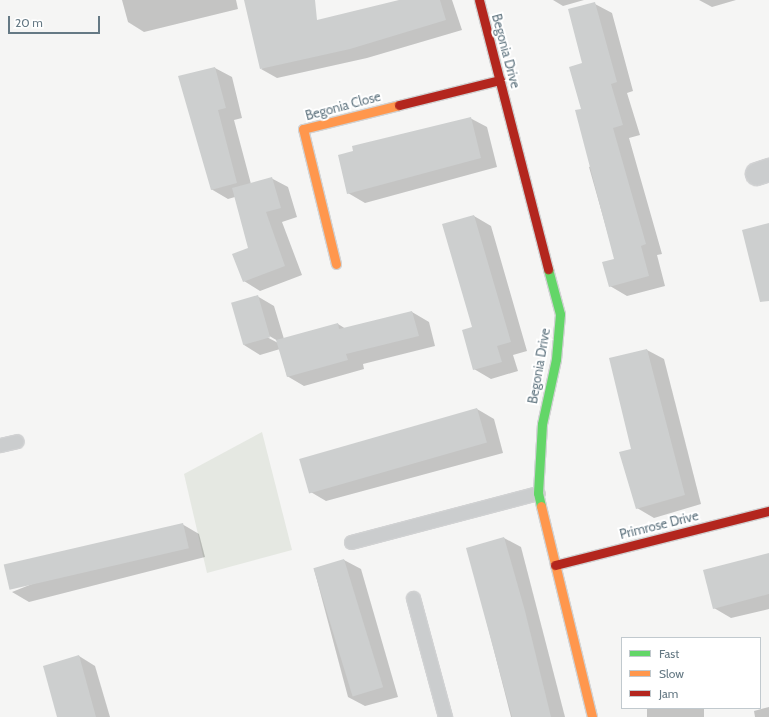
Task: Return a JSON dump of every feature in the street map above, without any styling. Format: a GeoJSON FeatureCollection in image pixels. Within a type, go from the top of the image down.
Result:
{"type":"FeatureCollection","features":[{"type":"Feature","properties":{"kind":"street","name":"Begonia Drive"},"geometry":{"type":"LineString","coordinates":[[479,0],[560,314],[556,360],[542,424],[538,493],[592,717]]}},
{"type":"Feature","properties":{"kind":"street","name":"Begonia Close"},"geometry":{"type":"LineString","coordinates":[[336,264],[303,129],[500,80]]}},
{"type":"Feature","properties":{"kind":"street","name":"Primrose Drive"},"geometry":{"type":"LineString","coordinates":[[555,565],[769,511]]}},
{"type":"Feature","properties":{"kind":"lane"},"geometry":{"type":"LineString","coordinates":[[0,445],[17,441]]}},
{"type":"Feature","properties":{"kind":"lane"},"geometry":{"type":"LineString","coordinates":[[352,542],[538,493]]}},
{"type":"Feature","properties":{"kind":"lane"},"geometry":{"type":"LineString","coordinates":[[413,598],[445,717]]}},
{"type":"Feature","properties":{"kind":"shaded area"},"geometry":{"type":"Polygon","coordinates":[[[262,432],[292,550],[207,573],[184,474],[262,432]]]}},
{"type":"Feature","properties":{"kind":"building"},"geometry":{"type":"Polygon","coordinates":[[[244,0],[315,0],[317,20],[399,0],[440,0],[446,20],[350,49],[260,69],[244,0]]]}},
{"type":"Feature","properties":{"kind":"building"},"geometry":{"type":"Polygon","coordinates":[[[595,2],[617,82],[611,84],[623,125],[613,128],[646,244],[641,246],[649,276],[609,287],[602,262],[614,259],[575,110],[581,109],[569,67],[582,63],[568,9],[595,2]]]}},
{"type":"Feature","properties":{"kind":"building"},"geometry":{"type":"Polygon","coordinates":[[[215,67],[226,108],[218,110],[237,183],[211,190],[178,76],[215,67]]]}},
{"type":"Feature","properties":{"kind":"building"},"geometry":{"type":"Polygon","coordinates":[[[471,117],[481,158],[347,194],[338,155],[353,151],[352,146],[471,117]]]}},
{"type":"Feature","properties":{"kind":"building"},"geometry":{"type":"Polygon","coordinates":[[[272,177],[281,208],[266,212],[285,266],[243,282],[232,254],[248,248],[232,188],[272,177]]]}},
{"type":"Feature","properties":{"kind":"building"},"geometry":{"type":"Polygon","coordinates":[[[474,215],[511,342],[497,346],[502,362],[473,370],[462,330],[472,327],[442,224],[474,215]]]}},
{"type":"Feature","properties":{"kind":"building"},"geometry":{"type":"Polygon","coordinates":[[[769,223],[769,301],[760,302],[742,230],[769,223]]]}},
{"type":"Feature","properties":{"kind":"building"},"geometry":{"type":"Polygon","coordinates":[[[258,295],[270,337],[243,345],[231,303],[258,295]]]}},
{"type":"Feature","properties":{"kind":"building"},"geometry":{"type":"Polygon","coordinates":[[[412,311],[419,336],[346,354],[348,360],[287,377],[276,340],[338,323],[339,329],[412,311]]]}},
{"type":"Feature","properties":{"kind":"building"},"geometry":{"type":"Polygon","coordinates":[[[647,349],[685,495],[636,509],[619,452],[631,449],[609,358],[647,349]]]}},
{"type":"Feature","properties":{"kind":"building"},"geometry":{"type":"Polygon","coordinates":[[[477,408],[487,443],[309,494],[299,459],[477,408]]]}},
{"type":"Feature","properties":{"kind":"building"},"geometry":{"type":"Polygon","coordinates":[[[183,523],[189,548],[10,590],[4,564],[183,523]]]}},
{"type":"Feature","properties":{"kind":"building"},"geometry":{"type":"Polygon","coordinates":[[[504,537],[525,611],[551,717],[512,717],[466,548],[504,537]]]}},
{"type":"Feature","properties":{"kind":"building"},"geometry":{"type":"Polygon","coordinates":[[[769,553],[769,594],[713,609],[703,570],[769,553]]]}},
{"type":"Feature","properties":{"kind":"building"},"geometry":{"type":"Polygon","coordinates":[[[344,559],[383,687],[353,697],[313,568],[344,559]]]}},
{"type":"Feature","properties":{"kind":"building"},"geometry":{"type":"Polygon","coordinates":[[[79,655],[96,717],[57,717],[43,666],[79,655]]]}},
{"type":"Feature","properties":{"kind":"traffic: fast"},"geometry":{"type":"LineString","coordinates":[[541,506],[538,493],[542,424],[556,359],[560,314],[548,269]]}},
{"type":"Feature","properties":{"kind":"traffic: slow"},"geometry":{"type":"LineString","coordinates":[[336,264],[303,129],[399,105]]}},
{"type":"Feature","properties":{"kind":"traffic: slow"},"geometry":{"type":"LineString","coordinates":[[541,506],[592,717]]}},
{"type":"Feature","properties":{"kind":"traffic: jam"},"geometry":{"type":"LineString","coordinates":[[479,0],[548,269]]}},
{"type":"Feature","properties":{"kind":"traffic: jam"},"geometry":{"type":"LineString","coordinates":[[399,105],[500,80]]}},
{"type":"Feature","properties":{"kind":"traffic: jam"},"geometry":{"type":"LineString","coordinates":[[555,565],[769,511]]}}]}
